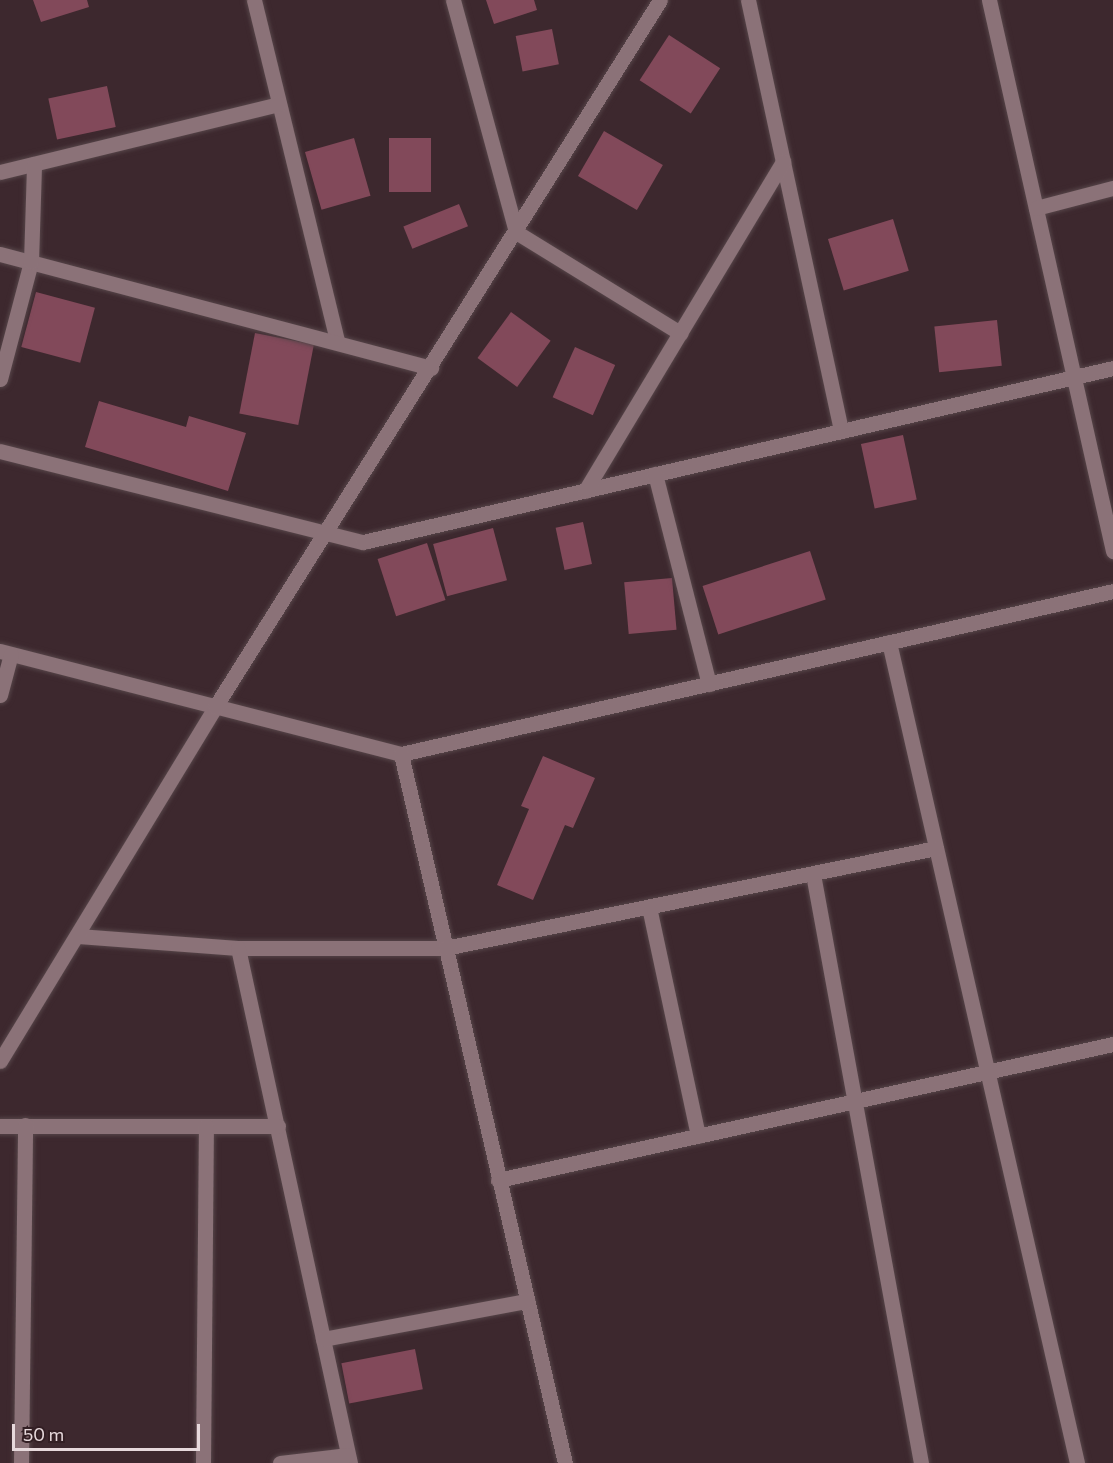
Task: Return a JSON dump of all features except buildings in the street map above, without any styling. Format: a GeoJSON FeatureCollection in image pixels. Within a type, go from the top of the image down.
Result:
{"type":"FeatureCollection","features":[{"type":"Feature","properties":{"kind":"street"},"geometry":{"type":"LineString","coordinates":[[254,0],[337,340]]}},
{"type":"Feature","properties":{"kind":"street"},"geometry":{"type":"LineString","coordinates":[[453,0],[516,232],[680,333]]}},
{"type":"Feature","properties":{"kind":"street"},"geometry":{"type":"LineString","coordinates":[[0,1061],[78,936],[215,706],[326,536],[516,232],[649,7],[660,0]]}},
{"type":"Feature","properties":{"kind":"street"},"geometry":{"type":"LineString","coordinates":[[748,0],[841,431]]}},
{"type":"Feature","properties":{"kind":"street"},"geometry":{"type":"LineString","coordinates":[[989,0],[1113,551]]}},
{"type":"Feature","properties":{"kind":"street"},"geometry":{"type":"LineString","coordinates":[[0,172],[279,104]]}},
{"type":"Feature","properties":{"kind":"street"},"geometry":{"type":"LineString","coordinates":[[585,491],[783,160]]}},
{"type":"Feature","properties":{"kind":"street"},"geometry":{"type":"LineString","coordinates":[[0,379],[31,262],[34,164]]}},
{"type":"Feature","properties":{"kind":"street"},"geometry":{"type":"LineString","coordinates":[[1036,208],[1113,188]]}},
{"type":"Feature","properties":{"kind":"street"},"geometry":{"type":"LineString","coordinates":[[0,254],[337,340],[431,368]]}},
{"type":"Feature","properties":{"kind":"street"},"geometry":{"type":"LineString","coordinates":[[0,451],[326,536],[363,542],[1113,369]]}},
{"type":"Feature","properties":{"kind":"street"},"geometry":{"type":"LineString","coordinates":[[655,474],[709,684]]}},
{"type":"Feature","properties":{"kind":"street"},"geometry":{"type":"LineString","coordinates":[[0,695],[6,652],[401,754],[1113,591]]}},
{"type":"Feature","properties":{"kind":"street"},"geometry":{"type":"LineString","coordinates":[[889,642],[1077,1463]]}},
{"type":"Feature","properties":{"kind":"street"},"geometry":{"type":"LineString","coordinates":[[401,754],[565,1463]]}},
{"type":"Feature","properties":{"kind":"street"},"geometry":{"type":"LineString","coordinates":[[78,936],[238,948],[445,948],[936,848]]}},
{"type":"Feature","properties":{"kind":"street"},"geometry":{"type":"LineString","coordinates":[[813,873],[921,1463]]}},
{"type":"Feature","properties":{"kind":"street"},"geometry":{"type":"LineString","coordinates":[[649,907],[698,1136]]}},
{"type":"Feature","properties":{"kind":"street"},"geometry":{"type":"LineString","coordinates":[[238,948],[349,1459],[280,1463]]}},
{"type":"Feature","properties":{"kind":"street"},"geometry":{"type":"LineString","coordinates":[[498,1180],[1113,1044]]}},
{"type":"Feature","properties":{"kind":"street"},"geometry":{"type":"LineString","coordinates":[[21,1463],[25,1125]]}},
{"type":"Feature","properties":{"kind":"street"},"geometry":{"type":"LineString","coordinates":[[0,1126],[278,1126]]}},
{"type":"Feature","properties":{"kind":"street"},"geometry":{"type":"LineString","coordinates":[[203,1463],[206,1126]]}},
{"type":"Feature","properties":{"kind":"street"},"geometry":{"type":"LineString","coordinates":[[323,1339],[527,1301]]}}]}
